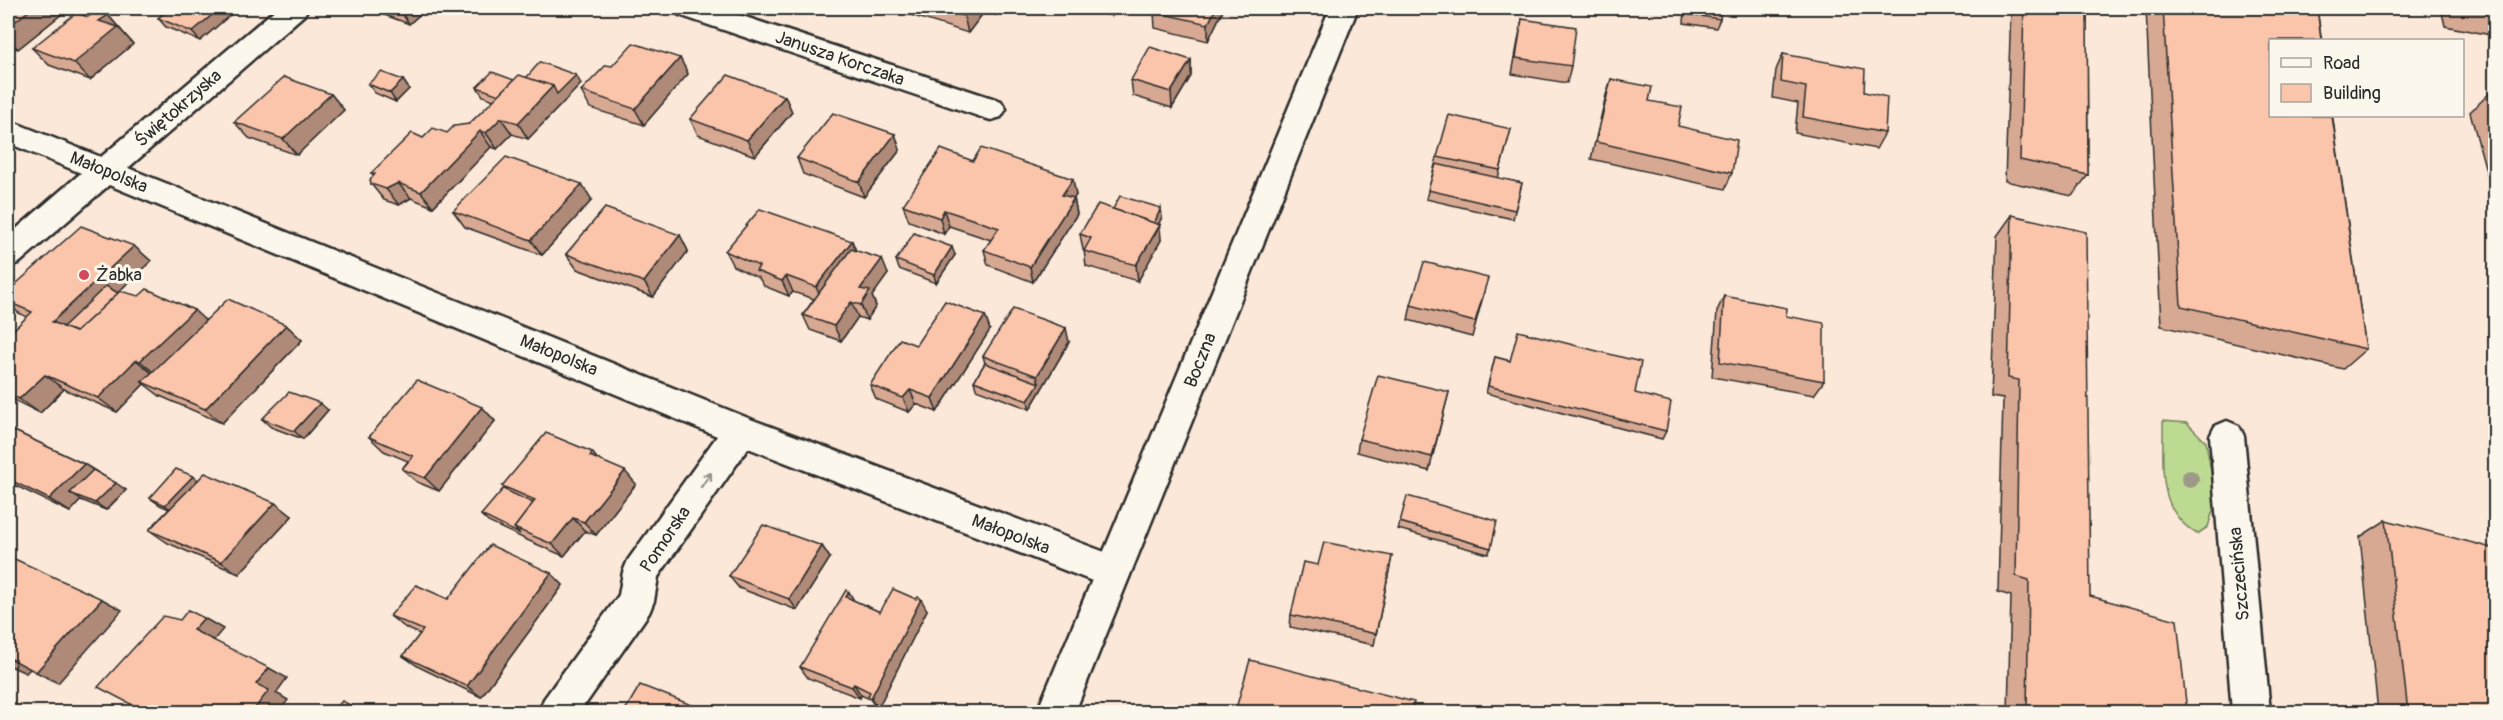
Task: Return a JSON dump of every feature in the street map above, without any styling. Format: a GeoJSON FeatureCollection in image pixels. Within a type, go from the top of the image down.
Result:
{"type":"FeatureCollection","features":[{"type":"Feature","properties":{"kind":"street","name":"Świętokrzyska"},"geometry":{"type":"LineString","coordinates":[[8,254],[294,8]]}},
{"type":"Feature","properties":{"kind":"street","name":"Janusza Korczaka"},"geometry":{"type":"LineString","coordinates":[[689,8],[991,109]]}},
{"type":"Feature","properties":{"kind":"street","name":"Boczna"},"geometry":{"type":"LineString","coordinates":[[1056,712],[1344,8]]}},
{"type":"Feature","properties":{"kind":"street","name":"Małopolska"},"geometry":{"type":"LineString","coordinates":[[8,132],[741,430],[1113,572]]}},
{"type":"Feature","properties":{"kind":"street","name":"Pomorska"},"geometry":{"type":"LineString","coordinates":[[558,712],[636,601],[640,572],[741,430]]}},
{"type":"Feature","properties":{"kind":"street","name":"Szczecińska"},"geometry":{"type":"LineString","coordinates":[[2227,436],[2251,712]]}},
{"type":"Feature","properties":{"kind":"green space"},"geometry":{"type":"Polygon","coordinates":[[[2163,421],[2187,423],[2206,442],[2216,500],[2208,527],[2197,534],[2174,512],[2168,499],[2163,469],[2163,421]]]}},
{"type":"Feature","properties":{"kind":"building"},"geometry":{"type":"Polygon","coordinates":[[[8,8],[32,8],[8,27],[8,8]]]}},
{"type":"Feature","properties":{"kind":"building"},"geometry":{"type":"Polygon","coordinates":[[[171,8],[220,8],[192,32],[158,18],[171,8]]]}},
{"type":"Feature","properties":{"kind":"building"},"geometry":{"type":"Polygon","coordinates":[[[383,8],[411,8],[403,15],[383,8]]]}},
{"type":"Feature","properties":{"kind":"building"},"geometry":{"type":"Polygon","coordinates":[[[936,8],[971,8],[964,16],[936,8]]]}},
{"type":"Feature","properties":{"kind":"building"},"geometry":{"type":"Polygon","coordinates":[[[1156,8],[1216,8],[1208,24],[1154,12],[1156,8]]]}},
{"type":"Feature","properties":{"kind":"building"},"geometry":{"type":"Polygon","coordinates":[[[1687,8],[1721,8],[1720,19],[1687,14],[1687,8]]]}},
{"type":"Feature","properties":{"kind":"building"},"geometry":{"type":"Polygon","coordinates":[[[2024,8],[2087,8],[2088,175],[2020,160],[2024,8]]]}},
{"type":"Feature","properties":{"kind":"building"},"geometry":{"type":"Polygon","coordinates":[[[2163,8],[2317,8],[2321,39],[2269,39],[2269,117],[2332,117],[2366,349],[2181,306],[2163,8]]]}},
{"type":"Feature","properties":{"kind":"building"},"geometry":{"type":"Polygon","coordinates":[[[95,12],[108,15],[99,21],[118,27],[74,63],[32,48],[76,13],[88,17],[95,12]]]}},
{"type":"Feature","properties":{"kind":"building"},"geometry":{"type":"Polygon","coordinates":[[[1522,19],[1576,27],[1571,66],[1516,58],[1522,19]]]}},
{"type":"Feature","properties":{"kind":"building"},"geometry":{"type":"Polygon","coordinates":[[[633,43],[680,58],[635,109],[581,91],[606,65],[612,66],[633,43]]]}},
{"type":"Feature","properties":{"kind":"building"},"geometry":{"type":"Polygon","coordinates":[[[1150,47],[1191,60],[1171,92],[1131,80],[1150,47]]]}},
{"type":"Feature","properties":{"kind":"building"},"geometry":{"type":"Polygon","coordinates":[[[1783,54],[1865,69],[1864,92],[1887,97],[1885,133],[1803,117],[1806,87],[1781,82],[1783,54]]]}},
{"type":"Feature","properties":{"kind":"building"},"geometry":{"type":"Polygon","coordinates":[[[540,62],[576,75],[557,94],[553,86],[526,78],[540,62]]]}},
{"type":"Feature","properties":{"kind":"building"},"geometry":{"type":"Polygon","coordinates":[[[381,72],[403,80],[390,93],[368,84],[381,72]]]}},
{"type":"Feature","properties":{"kind":"building"},"geometry":{"type":"Polygon","coordinates":[[[492,72],[514,80],[499,95],[477,87],[492,72]]]}},
{"type":"Feature","properties":{"kind":"building"},"geometry":{"type":"Polygon","coordinates":[[[519,75],[553,86],[518,123],[501,118],[486,133],[480,131],[421,192],[398,183],[386,189],[371,184],[370,180],[375,174],[371,173],[412,133],[423,138],[433,128],[447,133],[454,126],[469,124],[519,75]]]}},
{"type":"Feature","properties":{"kind":"building"},"geometry":{"type":"Polygon","coordinates":[[[728,75],[785,96],[747,140],[690,119],[728,75]]]}},
{"type":"Feature","properties":{"kind":"building"},"geometry":{"type":"Polygon","coordinates":[[[284,77],[331,94],[283,139],[234,122],[284,77]]]}},
{"type":"Feature","properties":{"kind":"building"},"geometry":{"type":"Polygon","coordinates":[[[1611,79],[1652,87],[1649,101],[1682,107],[1678,126],[1737,140],[1732,173],[1596,142],[1611,79]]]}},
{"type":"Feature","properties":{"kind":"building"},"geometry":{"type":"Polygon","coordinates":[[[833,113],[895,134],[859,182],[797,158],[833,113]]]}},
{"type":"Feature","properties":{"kind":"building"},"geometry":{"type":"Polygon","coordinates":[[[1449,115],[1511,129],[1500,170],[1437,157],[1449,115]]]}},
{"type":"Feature","properties":{"kind":"building"},"geometry":{"type":"Polygon","coordinates":[[[981,148],[1073,179],[1062,195],[1074,198],[1030,267],[984,250],[999,228],[944,210],[940,218],[903,205],[941,149],[973,161],[981,148]]]}},
{"type":"Feature","properties":{"kind":"building"},"geometry":{"type":"Polygon","coordinates":[[[506,157],[582,184],[531,240],[453,211],[506,157]]]}},
{"type":"Feature","properties":{"kind":"building"},"geometry":{"type":"Polygon","coordinates":[[[1436,164],[1522,183],[1515,210],[1428,190],[1436,164]]]}},
{"type":"Feature","properties":{"kind":"building"},"geometry":{"type":"Polygon","coordinates":[[[1120,196],[1161,208],[1154,223],[1113,209],[1120,196]]]}},
{"type":"Feature","properties":{"kind":"building"},"geometry":{"type":"Polygon","coordinates":[[[1098,204],[1160,225],[1136,265],[1084,251],[1091,238],[1080,234],[1098,204]]]}},
{"type":"Feature","properties":{"kind":"building"},"geometry":{"type":"Polygon","coordinates":[[[605,208],[680,235],[644,282],[566,254],[605,208]]]}},
{"type":"Feature","properties":{"kind":"building"},"geometry":{"type":"Polygon","coordinates":[[[760,209],[852,241],[816,287],[786,276],[782,281],[756,271],[759,266],[725,251],[760,209]]]}},
{"type":"Feature","properties":{"kind":"building"},"geometry":{"type":"Polygon","coordinates":[[[2012,215],[2086,232],[2090,596],[2177,620],[2187,712],[2027,712],[2029,580],[2016,576],[2019,380],[2008,378],[2012,215]]]}},
{"type":"Feature","properties":{"kind":"building"},"geometry":{"type":"Polygon","coordinates":[[[81,226],[134,246],[52,322],[76,332],[120,291],[139,296],[147,289],[194,310],[140,361],[136,360],[98,398],[45,375],[19,399],[8,393],[8,335],[32,312],[8,302],[8,291],[81,226]]]}},
{"type":"Feature","properties":{"kind":"building"},"geometry":{"type":"Polygon","coordinates":[[[914,233],[952,247],[934,275],[896,260],[914,233]]]}},
{"type":"Feature","properties":{"kind":"building"},"geometry":{"type":"Polygon","coordinates":[[[851,249],[882,259],[860,289],[870,291],[861,305],[851,302],[834,326],[803,315],[851,249]]]}},
{"type":"Feature","properties":{"kind":"building"},"geometry":{"type":"Polygon","coordinates":[[[1424,262],[1488,278],[1475,322],[1411,305],[1424,262]]]}},
{"type":"Feature","properties":{"kind":"building"},"geometry":{"type":"Polygon","coordinates":[[[106,286],[118,293],[76,332],[63,327],[106,286]]]}},
{"type":"Feature","properties":{"kind":"building"},"geometry":{"type":"Polygon","coordinates":[[[1724,296],[1787,308],[1786,316],[1824,323],[1824,381],[1720,362],[1724,296]]]}},
{"type":"Feature","properties":{"kind":"building"},"geometry":{"type":"Polygon","coordinates":[[[228,299],[286,325],[205,409],[142,382],[228,299]]]}},
{"type":"Feature","properties":{"kind":"building"},"geometry":{"type":"Polygon","coordinates":[[[945,301],[985,316],[932,398],[910,390],[903,398],[870,385],[900,339],[916,345],[945,301]]]}},
{"type":"Feature","properties":{"kind":"building"},"geometry":{"type":"Polygon","coordinates":[[[1013,309],[1066,328],[1037,376],[983,356],[1013,309]]]}},
{"type":"Feature","properties":{"kind":"building"},"geometry":{"type":"Polygon","coordinates":[[[1518,331],[1641,362],[1635,393],[1671,402],[1666,431],[1488,386],[1495,357],[1510,361],[1518,331]]]}},
{"type":"Feature","properties":{"kind":"building"},"geometry":{"type":"Polygon","coordinates":[[[985,363],[1039,383],[1028,401],[974,381],[985,363]]]}},
{"type":"Feature","properties":{"kind":"building"},"geometry":{"type":"Polygon","coordinates":[[[1378,375],[1449,392],[1432,457],[1359,439],[1378,375]]]}},
{"type":"Feature","properties":{"kind":"building"},"geometry":{"type":"Polygon","coordinates":[[[417,380],[482,407],[425,478],[402,469],[413,456],[369,437],[417,380]]]}},
{"type":"Feature","properties":{"kind":"building"},"geometry":{"type":"Polygon","coordinates":[[[289,392],[320,403],[294,431],[262,419],[289,392]]]}},
{"type":"Feature","properties":{"kind":"building"},"geometry":{"type":"Polygon","coordinates":[[[8,428],[84,464],[49,499],[8,479],[8,428]]]}},
{"type":"Feature","properties":{"kind":"building"},"geometry":{"type":"Polygon","coordinates":[[[546,433],[592,452],[590,456],[625,471],[584,522],[573,518],[552,544],[514,528],[535,500],[502,486],[546,433]]]}},
{"type":"Feature","properties":{"kind":"building"},"geometry":{"type":"Polygon","coordinates":[[[176,469],[193,476],[165,505],[150,498],[176,469]]]}},
{"type":"Feature","properties":{"kind":"building"},"geometry":{"type":"Polygon","coordinates":[[[93,470],[116,483],[95,503],[70,493],[93,470]]]}},
{"type":"Feature","properties":{"kind":"building"},"geometry":{"type":"Polygon","coordinates":[[[205,473],[275,503],[221,562],[149,530],[205,473]]]}},
{"type":"Feature","properties":{"kind":"building"},"geometry":{"type":"Polygon","coordinates":[[[503,489],[533,503],[514,528],[520,534],[481,515],[503,489]]]}},
{"type":"Feature","properties":{"kind":"building"},"geometry":{"type":"Polygon","coordinates":[[[1407,496],[1497,521],[1491,548],[1400,522],[1407,496]]]}},
{"type":"Feature","properties":{"kind":"building"},"geometry":{"type":"Polygon","coordinates":[[[2386,520],[2496,549],[2496,712],[2408,712],[2386,520]]]}},
{"type":"Feature","properties":{"kind":"building"},"geometry":{"type":"Polygon","coordinates":[[[763,525],[822,546],[789,599],[729,576],[763,525]]]}},
{"type":"Feature","properties":{"kind":"building"},"geometry":{"type":"Polygon","coordinates":[[[1324,542],[1392,556],[1376,634],[1291,615],[1303,562],[1318,565],[1324,542]]]}},
{"type":"Feature","properties":{"kind":"building"},"geometry":{"type":"Polygon","coordinates":[[[490,545],[551,573],[467,686],[403,656],[423,630],[390,616],[416,585],[448,599],[490,545]]]}},
{"type":"Feature","properties":{"kind":"building"},"geometry":{"type":"Polygon","coordinates":[[[8,556],[102,599],[36,672],[8,657],[8,556]]]}},
{"type":"Feature","properties":{"kind":"building"},"geometry":{"type":"Polygon","coordinates":[[[893,589],[921,599],[871,698],[868,696],[870,692],[854,684],[852,687],[800,667],[846,590],[849,592],[846,597],[880,612],[893,589]]]}},
{"type":"Feature","properties":{"kind":"building"},"geometry":{"type":"Polygon","coordinates":[[[188,610],[204,618],[193,630],[269,668],[256,684],[269,690],[252,712],[146,712],[98,687],[163,616],[180,620],[188,610]]]}},
{"type":"Feature","properties":{"kind":"building"},"geometry":{"type":"Polygon","coordinates":[[[1250,660],[1414,702],[1412,712],[1235,712],[1250,660]]]}},
{"type":"Feature","properties":{"kind":"building"},"geometry":{"type":"Polygon","coordinates":[[[640,685],[707,711],[624,712],[640,685]]]}},
{"type":"Feature","properties":{"kind":"building"},"geometry":{"type":"Polygon","coordinates":[[[342,701],[364,712],[333,712],[342,701]]]}},
{"type":"Feature","properties":{"kind":"place","name":"Żabka"},"geometry":{"type":"Point","coordinates":[84,275]}}]}
